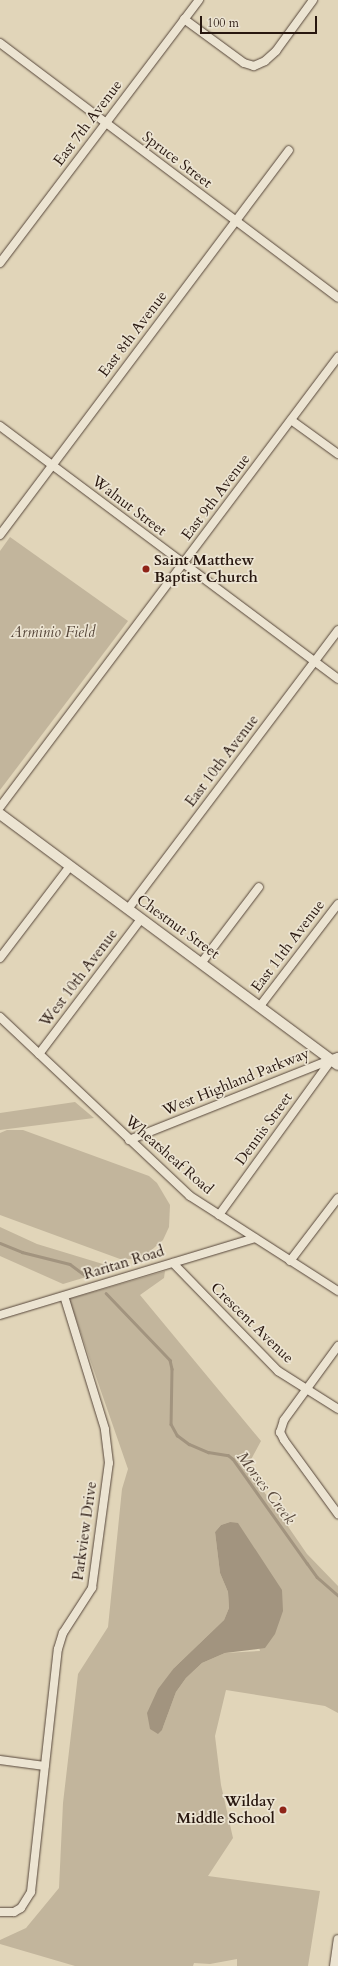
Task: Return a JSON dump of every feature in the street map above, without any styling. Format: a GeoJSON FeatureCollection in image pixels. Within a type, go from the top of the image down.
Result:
{"type":"FeatureCollection","features":[{"type":"Feature","properties":{"kind":"street","name":"East 7th Avenue"},"geometry":{"type":"LineString","coordinates":[[0,264],[199,0]]}},
{"type":"Feature","properties":{"kind":"street"},"geometry":{"type":"LineString","coordinates":[[184,19],[244,63],[254,66],[265,61],[276,51],[313,0]]}},
{"type":"Feature","properties":{"kind":"street","name":"Spruce Street"},"geometry":{"type":"LineString","coordinates":[[0,43],[235,222],[338,298]]}},
{"type":"Feature","properties":{"kind":"street","name":"East 8th Avenue"},"geometry":{"type":"LineString","coordinates":[[0,535],[289,150]]}},
{"type":"Feature","properties":{"kind":"street","name":"East 9th Avenue"},"geometry":{"type":"LineString","coordinates":[[0,807],[338,357]]}},
{"type":"Feature","properties":{"kind":"street"},"geometry":{"type":"LineString","coordinates":[[291,420],[338,454]]}},
{"type":"Feature","properties":{"kind":"street","name":"Walnut Street"},"geometry":{"type":"LineString","coordinates":[[0,426],[338,679]]}},
{"type":"Feature","properties":{"kind":"street","name":"East 10th Avenue"},"geometry":{"type":"LineString","coordinates":[[128,909],[338,630]]}},
{"type":"Feature","properties":{"kind":"street","name":"Chestnut Street"},"geometry":{"type":"LineString","coordinates":[[0,814],[336,1061]]}},
{"type":"Feature","properties":{"kind":"street"},"geometry":{"type":"LineString","coordinates":[[0,958],[70,866]]}},
{"type":"Feature","properties":{"kind":"street"},"geometry":{"type":"LineString","coordinates":[[202,962],[259,887]]}},
{"type":"Feature","properties":{"kind":"street","name":"East 11th Avenue"},"geometry":{"type":"LineString","coordinates":[[260,1006],[338,904]]}},
{"type":"Feature","properties":{"kind":"street","name":"West 10th Avenue"},"geometry":{"type":"LineString","coordinates":[[40,1054],[141,919]]}},
{"type":"Feature","properties":{"kind":"street","name":"Wheatsheaf Road"},"geometry":{"type":"LineString","coordinates":[[0,1017],[190,1196],[338,1291]]}},
{"type":"Feature","properties":{"kind":"street","name":"West Highland Parkway"},"geometry":{"type":"LineString","coordinates":[[129,1140],[336,1061]]}},
{"type":"Feature","properties":{"kind":"street","name":"Dennis Street"},"geometry":{"type":"LineString","coordinates":[[218,1215],[336,1061]]}},
{"type":"Feature","properties":{"kind":"street"},"geometry":{"type":"LineString","coordinates":[[290,1261],[338,1198]]}},
{"type":"Feature","properties":{"kind":"street","name":"Raritan Road"},"geometry":{"type":"LineString","coordinates":[[0,1315],[255,1238]]}},
{"type":"Feature","properties":{"kind":"street","name":"Crescent Avenue"},"geometry":{"type":"LineString","coordinates":[[173,1263],[255,1350],[278,1371],[338,1409]]}},
{"type":"Feature","properties":{"kind":"street","name":"Parkview Drive"},"geometry":{"type":"LineString","coordinates":[[0,1912],[14,1912],[21,1908],[31,1892],[58,1649],[62,1633],[92,1588],[109,1464],[105,1429],[64,1296]]}},
{"type":"Feature","properties":{"kind":"street"},"geometry":{"type":"LineString","coordinates":[[338,1346],[306,1389],[282,1426],[280,1432],[284,1440],[338,1514]]}},
{"type":"Feature","properties":{"kind":"street"},"geometry":{"type":"LineString","coordinates":[[0,1760],[45,1766]]}},
{"type":"Feature","properties":{"kind":"street"},"geometry":{"type":"LineString","coordinates":[[334,1966],[338,1939]]}},
{"type":"Feature","properties":{"kind":"green space","name":"Arminio Field"},"geometry":{"type":"Polygon","coordinates":[[[10,537],[128,621],[0,790],[0,551],[10,537]]]}},
{"type":"Feature","properties":{"kind":"green space"},"geometry":{"type":"Polygon","coordinates":[[[75,1102],[94,1118],[0,1130],[0,1113],[75,1102]]]}},
{"type":"Feature","properties":{"kind":"green space"},"geometry":{"type":"Polygon","coordinates":[[[7,1130],[23,1130],[149,1176],[157,1183],[170,1205],[169,1227],[163,1240],[147,1254],[133,1259],[120,1259],[0,1215],[0,1133],[7,1130]]]}},
{"type":"Feature","properties":{"kind":"green space"},"geometry":{"type":"Polygon","coordinates":[[[0,1227],[37,1244],[116,1268],[63,1284],[0,1256],[0,1227]]]}},
{"type":"Feature","properties":{"kind":"green space"},"geometry":{"type":"Polygon","coordinates":[[[165,1271],[164,1278],[140,1295],[261,1441],[247,1467],[307,1554],[338,1586],[338,1713],[325,1706],[226,1690],[215,1736],[221,1785],[233,1838],[208,1876],[320,1891],[308,1966],[237,1966],[237,1959],[210,1964],[194,1963],[193,1966],[75,1966],[0,1944],[0,1940],[26,1928],[59,1888],[63,1803],[78,1674],[108,1627],[122,1489],[128,1469],[69,1299],[165,1271]],[[230,1522],[221,1525],[215,1532],[220,1573],[228,1592],[229,1608],[224,1620],[174,1668],[162,1730],[176,1692],[186,1678],[202,1663],[225,1653],[260,1651],[230,1522]]]}},
{"type":"Feature","properties":{"kind":"shaded area"},"geometry":{"type":"Polygon","coordinates":[[[230,1522],[238,1523],[282,1590],[283,1611],[275,1634],[265,1648],[225,1653],[202,1663],[186,1678],[176,1692],[162,1730],[158,1734],[150,1729],[147,1713],[158,1689],[174,1668],[224,1620],[229,1608],[228,1592],[220,1573],[215,1532],[221,1525],[230,1522]]]}},
{"type":"Feature","properties":{"kind":"waterway","name":"Morses Creek"},"geometry":{"type":"LineString","coordinates":[[0,1243],[22,1252],[70,1264],[87,1277]]}},
{"type":"Feature","properties":{"kind":"waterway","name":"Morses Creek"},"geometry":{"type":"LineString","coordinates":[[106,1293],[170,1360],[172,1369],[171,1424],[177,1435],[189,1444],[208,1452],[228,1455],[233,1459],[317,1577],[338,1595]]}},
{"type":"Feature","properties":{"kind":"place","name":"Saint Matthew Baptist Church"},"geometry":{"type":"Point","coordinates":[146,569]}},
{"type":"Feature","properties":{"kind":"place","name":"Wilday Middle School"},"geometry":{"type":"Point","coordinates":[283,1810]}}]}
